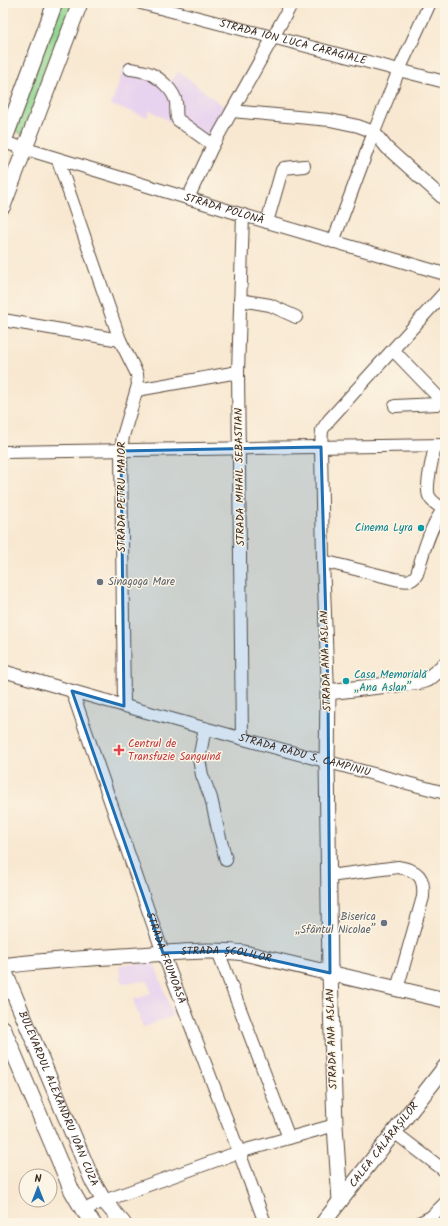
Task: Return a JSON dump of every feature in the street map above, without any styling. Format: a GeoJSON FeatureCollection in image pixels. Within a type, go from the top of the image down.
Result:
{"type":"FeatureCollection","features":[{"type":"Feature","properties":{"kind":"main road"},"geometry":{"type":"LineString","coordinates":[[3,143],[54,3]]}},
{"type":"Feature","properties":{"kind":"main road"},"geometry":{"type":"LineString","coordinates":[[3,206],[80,3]]}},
{"type":"Feature","properties":{"kind":"main road"},"geometry":{"type":"LineString","coordinates":[[328,692],[422,681],[428,679],[445,665]]}},
{"type":"Feature","properties":{"kind":"main road","name":"STRADA ANA ASLAN"},"geometry":{"type":"LineString","coordinates":[[328,692],[327,762],[330,973],[335,1125],[340,1201]]}},
{"type":"Feature","properties":{"kind":"main road","name":"STRADA ȘCOLILOR"},"geometry":{"type":"LineString","coordinates":[[3,967],[30,962],[163,953],[218,951],[244,952],[445,1000]]}},
{"type":"Feature","properties":{"kind":"main road","name":"BULEVARDUL ALEXANDRU IOAN CUZA"},"geometry":{"type":"LineString","coordinates":[[3,967],[93,1182],[104,1201],[123,1223]]}},
{"type":"Feature","properties":{"kind":"main road","name":"BULEVARDUL ALEXANDRU IOAN CUZA"},"geometry":{"type":"LineString","coordinates":[[3,1028],[72,1191],[83,1210],[93,1223]]}},
{"type":"Feature","properties":{"kind":"main road","name":"CALEA CĂLĂRAȘILOR"},"geometry":{"type":"LineString","coordinates":[[323,1223],[445,1067]]}},
{"type":"Feature","properties":{"kind":"street","name":"STRADA ION LUCA CARAGIALE"},"geometry":{"type":"LineString","coordinates":[[141,3],[445,82]]}},
{"type":"Feature","properties":{"kind":"street"},"geometry":{"type":"LineString","coordinates":[[188,198],[213,145],[292,3]]}},
{"type":"Feature","properties":{"kind":"street"},"geometry":{"type":"LineString","coordinates":[[333,242],[399,70],[430,3]]}},
{"type":"Feature","properties":{"kind":"street"},"geometry":{"type":"LineString","coordinates":[[130,69],[151,74],[161,81],[175,97],[177,104],[176,118],[213,145]]}},
{"type":"Feature","properties":{"kind":"street"},"geometry":{"type":"LineString","coordinates":[[232,111],[330,120],[358,126],[374,132],[387,148],[445,200]]}},
{"type":"Feature","properties":{"kind":"street","name":"STRADA POLONĂ"},"geometry":{"type":"LineString","coordinates":[[3,143],[445,274]]}},
{"type":"Feature","properties":{"kind":"street","name":"STRADA PETRU MAIOR"},"geometry":{"type":"LineString","coordinates":[[58,160],[120,340],[137,374],[138,382],[120,451],[124,706]]}},
{"type":"Feature","properties":{"kind":"street"},"geometry":{"type":"LineString","coordinates":[[267,222],[282,170],[284,168],[304,166]]}},
{"type":"Feature","properties":{"kind":"street","name":"STRADA MIHAIL SEBASTIAN"},"geometry":{"type":"LineString","coordinates":[[242,738],[238,372],[243,215]]}},
{"type":"Feature","properties":{"kind":"street","name":"STRADA ANA ASLAN"},"geometry":{"type":"LineString","coordinates":[[328,692],[323,561],[321,433],[324,426],[445,292]]}},
{"type":"Feature","properties":{"kind":"street"},"geometry":{"type":"LineString","coordinates":[[240,300],[270,305],[296,317]]}},
{"type":"Feature","properties":{"kind":"street"},"geometry":{"type":"LineString","coordinates":[[3,320],[120,340]]}},
{"type":"Feature","properties":{"kind":"street"},"geometry":{"type":"LineString","coordinates":[[393,350],[444,399],[437,404],[395,406]]}},
{"type":"Feature","properties":{"kind":"street"},"geometry":{"type":"LineString","coordinates":[[137,390],[238,372]]}},
{"type":"Feature","properties":{"kind":"street"},"geometry":{"type":"LineString","coordinates":[[3,452],[440,446],[428,483],[428,492],[431,499],[444,510],[438,517],[430,535],[415,578],[404,581],[323,561]]}},
{"type":"Feature","properties":{"kind":"street","name":"STRADA RADU S. CAMPINIU"},"geometry":{"type":"LineString","coordinates":[[3,671],[124,706],[445,793]]}},
{"type":"Feature","properties":{"kind":"street","name":"STRADA FRUMOASĂ"},"geometry":{"type":"LineString","coordinates":[[72,691],[163,953],[265,1223]]}},
{"type":"Feature","properties":{"kind":"street"},"geometry":{"type":"LineString","coordinates":[[205,728],[199,759],[202,775],[211,798],[226,860]]}},
{"type":"Feature","properties":{"kind":"street"},"geometry":{"type":"LineString","coordinates":[[328,876],[398,867],[407,868],[422,878],[424,888],[422,897],[397,989]]}},
{"type":"Feature","properties":{"kind":"street"},"geometry":{"type":"LineString","coordinates":[[218,951],[288,1138]]}},
{"type":"Feature","properties":{"kind":"street"},"geometry":{"type":"LineString","coordinates":[[83,1210],[239,1152],[335,1125]]}},
{"type":"Feature","properties":{"kind":"street"},"geometry":{"type":"LineString","coordinates":[[394,1132],[445,1171]]}},
{"type":"Feature","properties":{"kind":"street"},"geometry":{"type":"LineString","coordinates":[[419,1223],[431,1217],[445,1203]]}},
{"type":"Feature","properties":{"kind":"highlighted area"},"geometry":{"type":"Polygon","coordinates":[[[321,447],[328,692],[330,973],[232,951],[163,953],[72,691],[124,706],[121,451],[321,447]]]}},
{"type":"Feature","properties":{"kind":"shaded area"},"geometry":{"type":"Polygon","coordinates":[[[126,63],[163,78],[169,85],[178,71],[227,109],[208,144],[150,110],[147,117],[111,105],[126,63]]]}},
{"type":"Feature","properties":{"kind":"shaded area"},"geometry":{"type":"Polygon","coordinates":[[[154,962],[173,1016],[143,1027],[133,1000],[151,993],[148,981],[122,983],[119,965],[154,962]]]}},
{"type":"Feature","properties":{"kind":"green space"},"geometry":{"type":"Polygon","coordinates":[[[59,3],[73,3],[24,134],[19,133],[15,129],[59,3]]]}},
{"type":"Feature","properties":{"kind":"place","name":"Cinema Lyra"},"geometry":{"type":"Point","coordinates":[421,528]}},
{"type":"Feature","properties":{"kind":"place","name":"Sinagoga Mare"},"geometry":{"type":"Point","coordinates":[100,582]}},
{"type":"Feature","properties":{"kind":"place","name":"Casa Memorială „Ana Aslan”"},"geometry":{"type":"Point","coordinates":[346,681]}},
{"type":"Feature","properties":{"kind":"place","name":"Centrul de Transfuzie Sanguină"},"geometry":{"type":"Point","coordinates":[119,750]}},
{"type":"Feature","properties":{"kind":"place","name":"Biserica „Sfântul Nicolae”"},"geometry":{"type":"Point","coordinates":[384,923]}}]}
